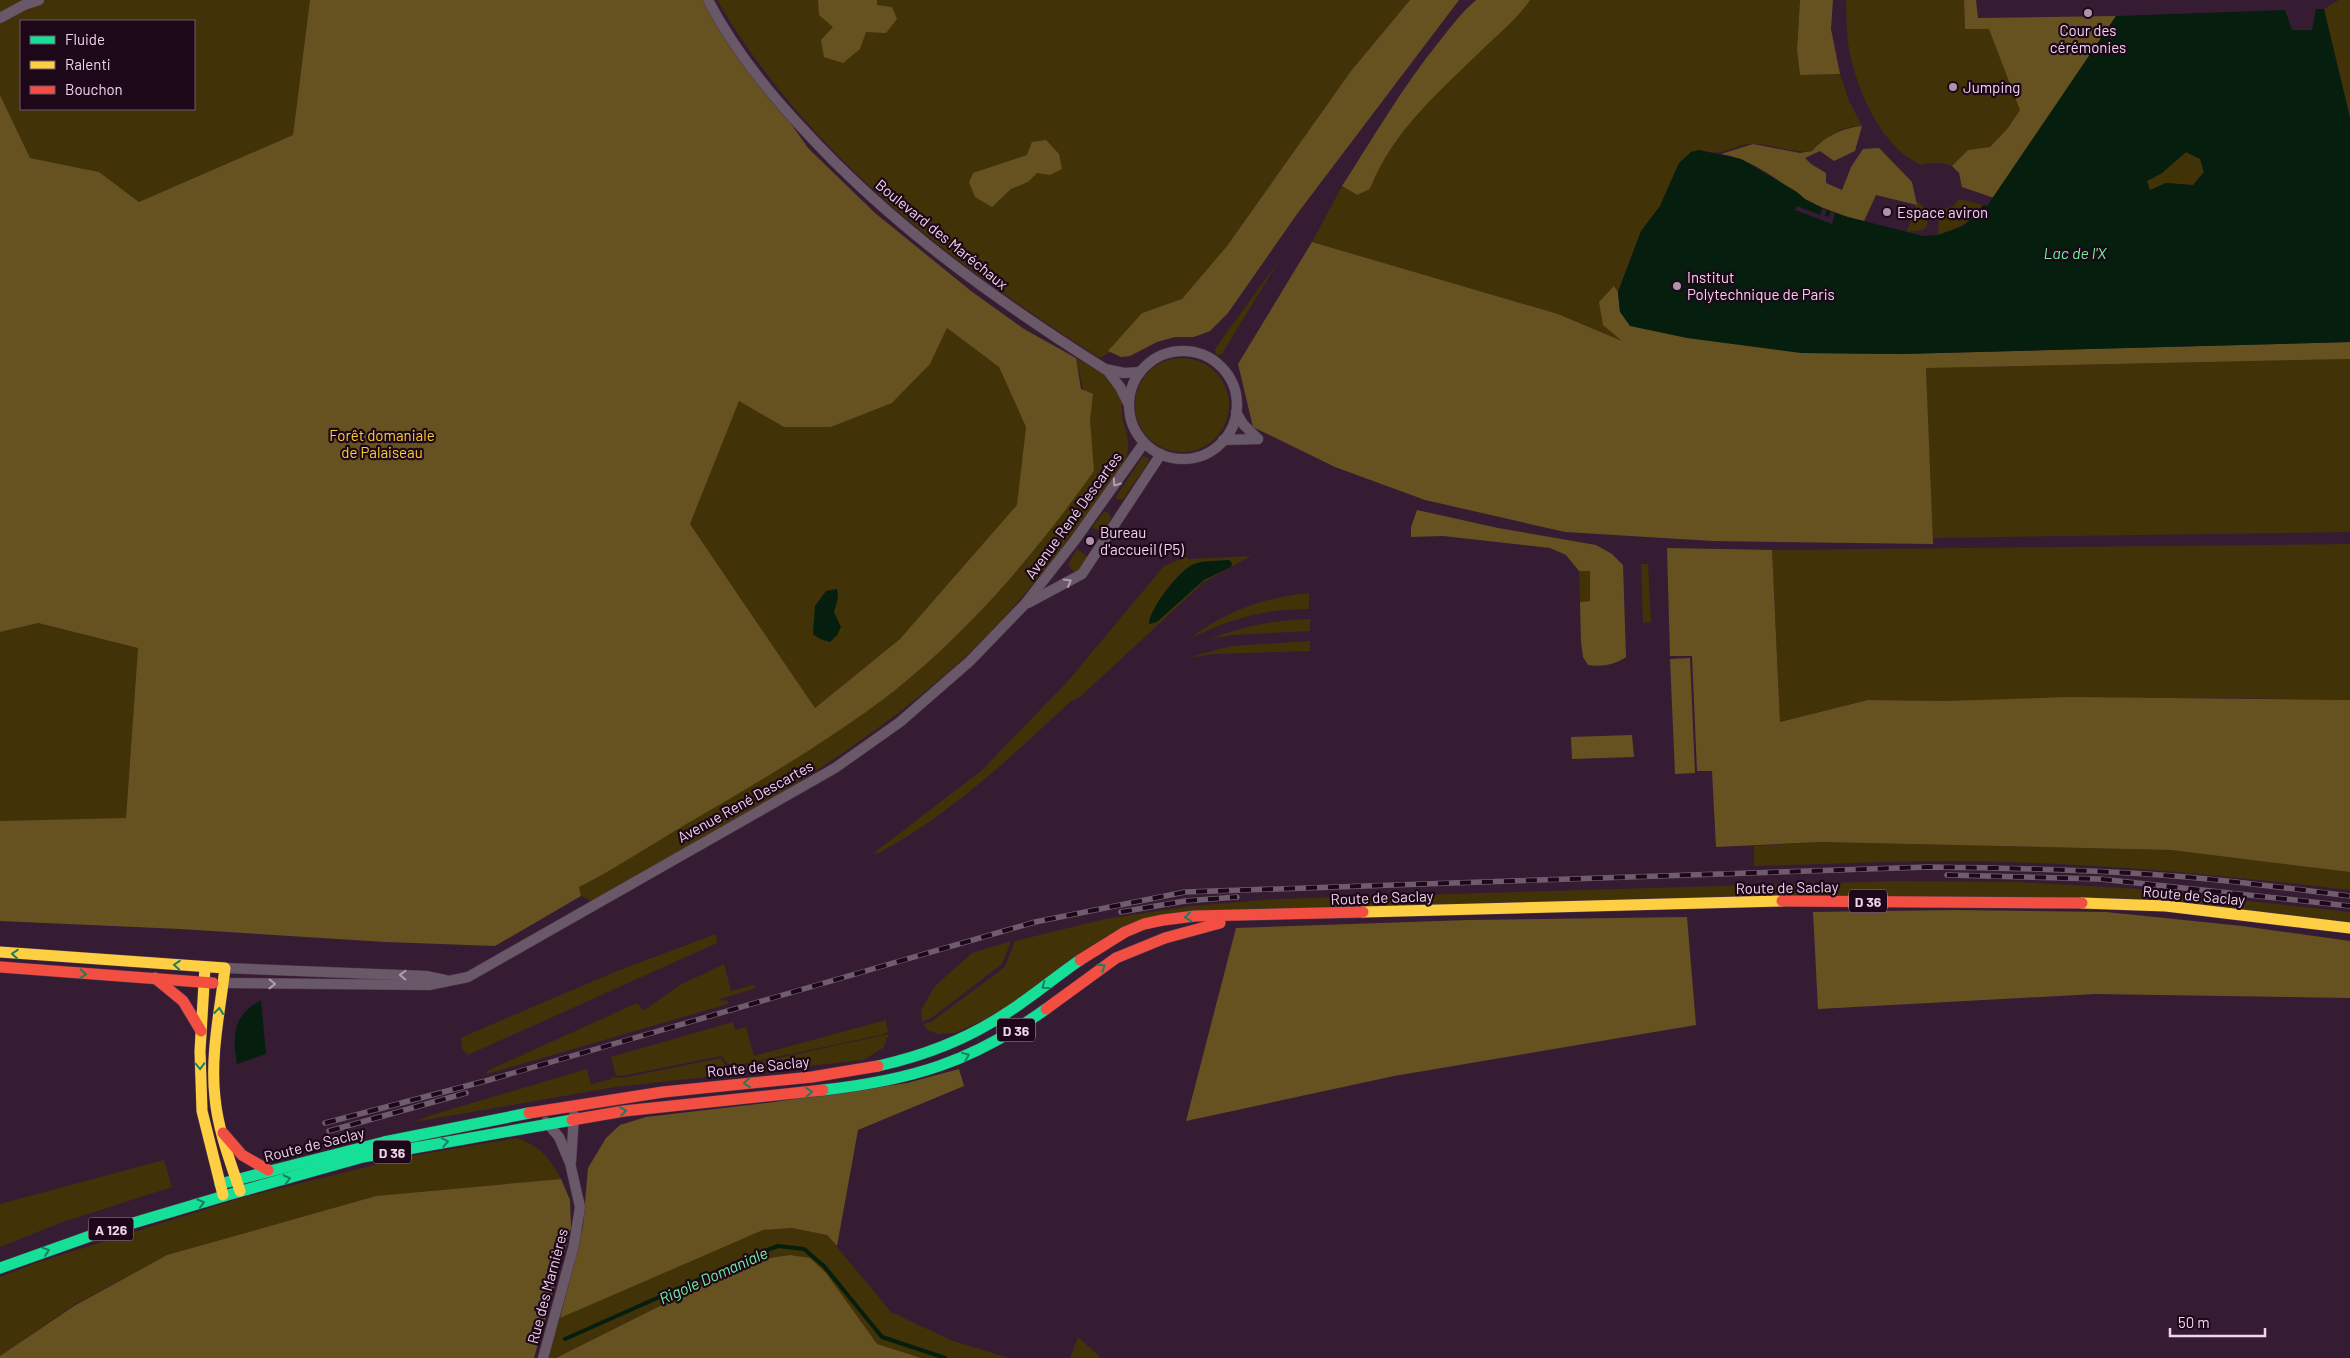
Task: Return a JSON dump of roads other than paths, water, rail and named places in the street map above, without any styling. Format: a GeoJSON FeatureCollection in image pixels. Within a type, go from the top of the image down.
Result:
{"type":"FeatureCollection","features":[{"type":"Feature","properties":{"kind":"main road","name":"Route de Saclay"},"geometry":{"type":"LineString","coordinates":[[216,1186],[268,1170],[459,1125],[664,1092],[847,1072],[899,1062],[951,1043],[1005,1015],[1100,947],[1138,927],[1157,921],[1195,916],[1230,915],[1254,917],[1812,900],[2060,902],[2175,907],[2350,928]]}},
{"type":"Feature","properties":{"kind":"main road","name":"Route de Saclay"},"geometry":{"type":"LineString","coordinates":[[224,1196],[363,1157],[547,1124],[624,1111],[891,1082],[929,1072],[976,1052],[1015,1031],[1116,958],[1148,944],[1192,929],[1254,917]]}},
{"type":"Feature","properties":{"kind":"main road"},"geometry":{"type":"LineString","coordinates":[[0,952],[225,968],[218,1011],[214,1084],[223,1133],[240,1191]]}},
{"type":"Feature","properties":{"kind":"main road"},"geometry":{"type":"LineString","coordinates":[[0,967],[224,983]]}},
{"type":"Feature","properties":{"kind":"main road"},"geometry":{"type":"LineString","coordinates":[[204,967],[201,1031],[202,1111],[216,1186],[224,1196]]}},
{"type":"Feature","properties":{"kind":"main road"},"geometry":{"type":"LineString","coordinates":[[155,978],[183,1001],[201,1031]]}},
{"type":"Feature","properties":{"kind":"main road"},"geometry":{"type":"LineString","coordinates":[[223,1133],[242,1155],[268,1170]]}},
{"type":"Feature","properties":{"kind":"main road","name":"A 126"},"geometry":{"type":"LineString","coordinates":[[0,1268],[93,1235],[224,1196]]}},
{"type":"Feature","properties":{"kind":"main road"},"geometry":{"type":"LineString","coordinates":[[0,1256],[17,1249]]}},
{"type":"Feature","properties":{"kind":"street"},"geometry":{"type":"LineString","coordinates":[[0,18],[24,4],[39,0]]}},
{"type":"Feature","properties":{"kind":"street","name":"Boulevard des Maréchaux"},"geometry":{"type":"LineString","coordinates":[[708,0],[718,21],[780,104],[834,162],[869,196],[902,225],[988,292],[1108,371],[1120,387],[1129,405]]}},
{"type":"Feature","properties":{"kind":"street"},"geometry":{"type":"LineString","coordinates":[[1174,352],[1201,354],[1223,369],[1230,378],[1237,401],[1230,432],[1206,454],[1183,459],[1161,454],[1144,443],[1130,419],[1129,405],[1134,382],[1140,372],[1150,362],[1174,352]]}},
{"type":"Feature","properties":{"kind":"street"},"geometry":{"type":"LineString","coordinates":[[1108,371],[1140,372]]}},
{"type":"Feature","properties":{"kind":"street"},"geometry":{"type":"LineString","coordinates":[[1223,440],[1258,439],[1243,424],[1236,412]]}},
{"type":"Feature","properties":{"kind":"street","name":"Avenue René Descartes"},"geometry":{"type":"LineString","coordinates":[[224,983],[429,985],[481,972],[488,964],[582,914],[862,750],[900,722],[970,661],[1025,604],[1075,540],[1144,443]]}},
{"type":"Feature","properties":{"kind":"street","name":"Avenue René Descartes"},"geometry":{"type":"LineString","coordinates":[[1025,604],[1082,574],[1161,454]]}},
{"type":"Feature","properties":{"kind":"street"},"geometry":{"type":"LineString","coordinates":[[225,968],[426,976],[451,981]]}},
{"type":"Feature","properties":{"kind":"street","name":"Rue des Marnières"},"geometry":{"type":"LineString","coordinates":[[570,1163],[575,1120],[574,1106]]}},
{"type":"Feature","properties":{"kind":"street","name":"Rue des Marnières"},"geometry":{"type":"LineString","coordinates":[[537,1112],[559,1137],[570,1163],[580,1207],[577,1230],[543,1358]]}},
{"type":"Feature","properties":{"kind":"water","name":"Lac de l'X"},"geometry":{"type":"Polygon","coordinates":[[[2316,9],[2324,9],[2350,118],[2350,342],[1901,354],[1801,353],[1687,338],[1630,326],[1620,312],[1618,292],[1641,231],[1660,206],[1679,163],[1691,152],[1699,150],[1741,159],[1797,192],[1805,199],[1848,217],[1923,236],[1938,235],[1963,226],[1975,216],[1983,205],[1987,206],[2116,16],[2285,10],[2292,30],[2312,30],[2316,9]],[[2186,152],[2162,173],[2147,181],[2150,190],[2166,183],[2193,185],[2204,172],[2200,159],[2186,152]]]}},
{"type":"Feature","properties":{"kind":"water"},"geometry":{"type":"Polygon","coordinates":[[[1229,560],[1232,563],[1231,567],[1204,580],[1157,622],[1149,624],[1154,609],[1166,590],[1188,567],[1203,562],[1229,560]]]}},
{"type":"Feature","properties":{"kind":"water"},"geometry":{"type":"Polygon","coordinates":[[[837,589],[838,598],[834,612],[841,627],[837,635],[830,642],[820,639],[813,634],[815,606],[826,591],[837,589]]]}},
{"type":"Feature","properties":{"kind":"water"},"geometry":{"type":"Polygon","coordinates":[[[261,1000],[266,1054],[237,1064],[235,1035],[240,1019],[252,1006],[261,1000]]]}},
{"type":"Feature","properties":{"kind":"waterway","name":"Rigole Domaniale"},"geometry":{"type":"LineString","coordinates":[[565,1339],[778,1246],[804,1249],[824,1266],[882,1337],[945,1358]]}},
{"type":"Feature","properties":{"kind":"railway"},"geometry":{"type":"LineString","coordinates":[[325,1123],[489,1080],[1035,922],[1185,892],[1928,867],[2058,870],[2187,877],[2350,896]]}},
{"type":"Feature","properties":{"kind":"railway"},"geometry":{"type":"LineString","coordinates":[[1947,875],[2100,879],[2350,906]]}},
{"type":"Feature","properties":{"kind":"railway"},"geometry":{"type":"LineString","coordinates":[[1121,912],[1185,901],[1237,897]]}},
{"type":"Feature","properties":{"kind":"railway"},"geometry":{"type":"LineString","coordinates":[[329,1131],[466,1093]]}},
{"type":"Feature","properties":{"kind":"place","name":"Cour des cérémonies"},"geometry":{"type":"Point","coordinates":[2088,13]}},
{"type":"Feature","properties":{"kind":"place","name":"Jumping"},"geometry":{"type":"Point","coordinates":[1953,87]}},
{"type":"Feature","properties":{"kind":"place","name":"Espace aviron"},"geometry":{"type":"Point","coordinates":[1887,212]}},
{"type":"Feature","properties":{"kind":"place","name":"Institut Polytechnique de Paris"},"geometry":{"type":"Point","coordinates":[1677,286]}},
{"type":"Feature","properties":{"kind":"place","name":"Bureau d'accueil (P5)"},"geometry":{"type":"Point","coordinates":[1090,541]}},
{"type":"Feature","properties":{"kind":"park label","name":"Forêt domaniale de Palaiseau"},"geometry":{"type":"Point","coordinates":[382,444]}}]}
